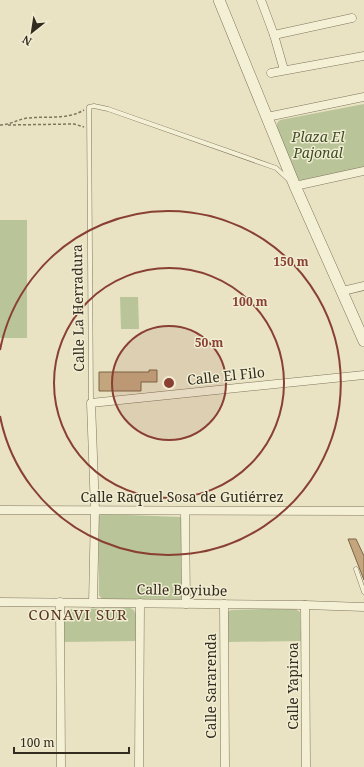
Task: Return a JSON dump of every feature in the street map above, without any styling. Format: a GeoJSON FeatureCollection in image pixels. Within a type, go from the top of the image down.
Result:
{"type":"FeatureCollection","features":[{"type":"Feature","properties":{"kind":"street"},"geometry":{"type":"LineString","coordinates":[[219,0],[295,186],[363,335]]}},
{"type":"Feature","properties":{"kind":"street"},"geometry":{"type":"LineString","coordinates":[[261,0],[274,35],[284,70]]}},
{"type":"Feature","properties":{"kind":"street"},"geometry":{"type":"LineString","coordinates":[[274,35],[352,18]]}},
{"type":"Feature","properties":{"kind":"street"},"geometry":{"type":"LineString","coordinates":[[271,73],[364,56]]}},
{"type":"Feature","properties":{"kind":"street"},"geometry":{"type":"LineString","coordinates":[[267,117],[364,98]]}},
{"type":"Feature","properties":{"kind":"street"},"geometry":{"type":"LineString","coordinates":[[295,186],[364,171]]}},
{"type":"Feature","properties":{"kind":"street"},"geometry":{"type":"LineString","coordinates":[[343,291],[364,286]]}},
{"type":"Feature","properties":{"kind":"street","name":"Calle El Filo"},"geometry":{"type":"LineString","coordinates":[[91,403],[364,375]]}},
{"type":"Feature","properties":{"kind":"street","name":"Calle La Herradura"},"geometry":{"type":"LineString","coordinates":[[91,403],[95,510],[93,603]]}},
{"type":"Feature","properties":{"kind":"street","name":"Calle Raquel Sosa de Gutiérrez"},"geometry":{"type":"LineString","coordinates":[[0,510],[364,511]]}},
{"type":"Feature","properties":{"kind":"street"},"geometry":{"type":"LineString","coordinates":[[185,511],[186,604]]}},
{"type":"Feature","properties":{"kind":"street","name":"Calle Boyiube"},"geometry":{"type":"LineString","coordinates":[[0,602],[305,605],[364,608]]}},
{"type":"Feature","properties":{"kind":"street"},"geometry":{"type":"LineString","coordinates":[[60,602],[61,767]]}},
{"type":"Feature","properties":{"kind":"street"},"geometry":{"type":"LineString","coordinates":[[139,767],[140,603]]}},
{"type":"Feature","properties":{"kind":"street","name":"Calle Sararenda"},"geometry":{"type":"LineString","coordinates":[[224,604],[225,767]]}},
{"type":"Feature","properties":{"kind":"street","name":"Calle Yapiroa"},"geometry":{"type":"LineString","coordinates":[[305,605],[306,767]]}},
{"type":"Feature","properties":{"kind":"lane"},"geometry":{"type":"LineString","coordinates":[[89,107],[94,106],[108,109],[276,168],[295,186]]}},
{"type":"Feature","properties":{"kind":"lane","name":"Calle La Herradura"},"geometry":{"type":"LineString","coordinates":[[89,107],[91,403]]}},
{"type":"Feature","properties":{"kind":"lane"},"geometry":{"type":"LineString","coordinates":[[356,569],[364,592]]}},
{"type":"Feature","properties":{"kind":"path"},"geometry":{"type":"LineString","coordinates":[[6,125],[26,118],[73,116],[89,107]]}},
{"type":"Feature","properties":{"kind":"path"},"geometry":{"type":"LineString","coordinates":[[0,125],[74,124],[81,125],[89,131]]}},
{"type":"Feature","properties":{"kind":"green space","name":"Plaza El Pajonal"},"geometry":{"type":"Polygon","coordinates":[[[364,104],[364,167],[303,180],[297,179],[277,129],[277,123],[280,120],[364,104]]]}},
{"type":"Feature","properties":{"kind":"green space"},"geometry":{"type":"Polygon","coordinates":[[[0,220],[27,220],[27,338],[0,338],[0,220]]]}},
{"type":"Feature","properties":{"kind":"green space"},"geometry":{"type":"Polygon","coordinates":[[[120,297],[138,297],[139,329],[121,329],[120,297]]]}},
{"type":"Feature","properties":{"kind":"green space"},"geometry":{"type":"Polygon","coordinates":[[[102,514],[180,517],[183,519],[183,596],[181,599],[102,599],[99,595],[98,520],[99,516],[102,514]]]}},
{"type":"Feature","properties":{"kind":"green space"},"geometry":{"type":"Polygon","coordinates":[[[130,608],[136,613],[137,617],[137,641],[62,642],[63,613],[69,609],[130,608]]]}},
{"type":"Feature","properties":{"kind":"green space"},"geometry":{"type":"Polygon","coordinates":[[[294,608],[300,612],[301,641],[226,642],[226,615],[231,610],[294,608]]]}},
{"type":"Feature","properties":{"kind":"building"},"geometry":{"type":"Polygon","coordinates":[[[149,370],[157,370],[157,382],[141,382],[141,391],[99,391],[99,372],[149,372],[149,370]]]}},
{"type":"Feature","properties":{"kind":"building"},"geometry":{"type":"Polygon","coordinates":[[[348,539],[356,539],[364,556],[364,580],[348,539]]]}},
{"type":"Feature","properties":{"kind":"district","name":"CONAVI SUR"},"geometry":{"type":"Point","coordinates":[78,615]}}]}
